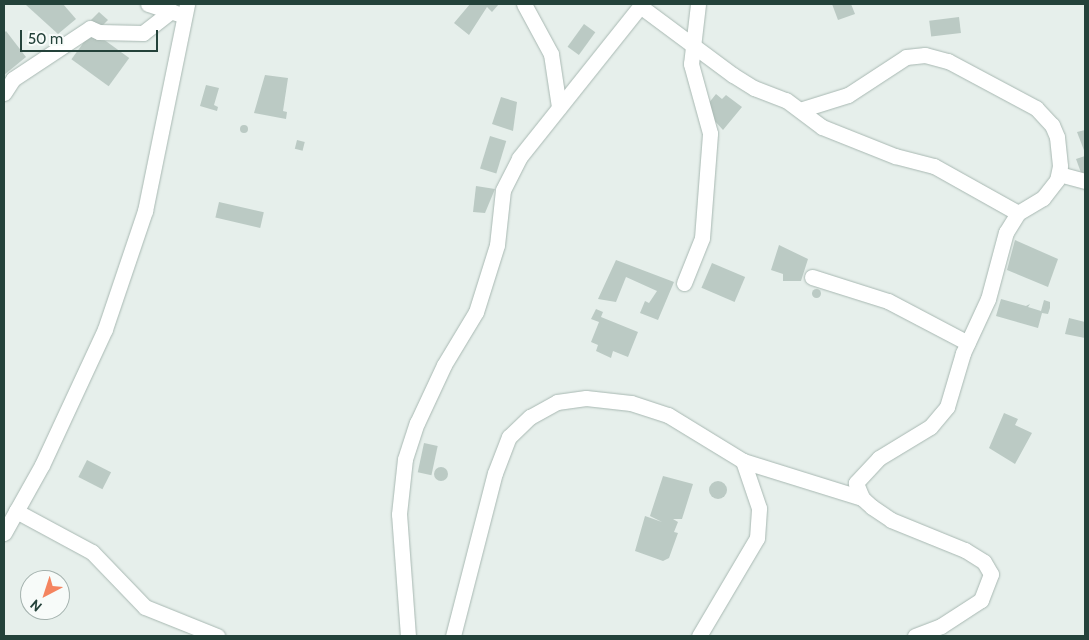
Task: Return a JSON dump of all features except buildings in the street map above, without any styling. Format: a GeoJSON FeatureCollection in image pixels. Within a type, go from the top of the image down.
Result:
{"type":"FeatureCollection","features":[{"type":"Feature","properties":{"kind":"street"},"geometry":{"type":"LineString","coordinates":[[148,4],[181,10]]}},
{"type":"Feature","properties":{"kind":"street"},"geometry":{"type":"LineString","coordinates":[[524,4],[551,54],[559,107]]}},
{"type":"Feature","properties":{"kind":"street"},"geometry":{"type":"LineString","coordinates":[[684,283],[702,238],[710,133],[692,73],[691,43],[698,4]]}},
{"type":"Feature","properties":{"kind":"street"},"geometry":{"type":"LineString","coordinates":[[408,636],[399,514],[405,459],[444,365],[476,312],[497,245],[500,204],[507,181],[519,158],[641,5],[754,88],[803,109],[822,127],[895,156],[934,166],[1018,214]]}},
{"type":"Feature","properties":{"kind":"street"},"geometry":{"type":"LineString","coordinates":[[4,93],[12,79],[90,28],[99,32],[143,32],[181,10]]}},
{"type":"Feature","properties":{"kind":"street"},"geometry":{"type":"LineString","coordinates":[[4,533],[42,465],[112,311],[145,212],[181,10]]}},
{"type":"Feature","properties":{"kind":"street"},"geometry":{"type":"LineString","coordinates":[[803,109],[848,95],[906,57],[925,55],[948,61],[1036,108],[1052,125],[1057,136],[1059,174],[1043,198],[1018,214],[1006,232],[988,299],[968,343],[947,408],[930,427],[862,472],[856,483],[862,498]]}},
{"type":"Feature","properties":{"kind":"street"},"geometry":{"type":"LineString","coordinates":[[1059,174],[1085,181]]}},
{"type":"Feature","properties":{"kind":"street"},"geometry":{"type":"LineString","coordinates":[[812,277],[888,300],[968,343]]}},
{"type":"Feature","properties":{"kind":"street"},"geometry":{"type":"LineString","coordinates":[[453,636],[495,473],[509,437],[530,417],[557,402],[586,398],[631,403],[668,415],[743,461],[862,498],[891,520],[965,550],[984,562],[991,574],[980,600],[941,626],[915,636]]}},
{"type":"Feature","properties":{"kind":"street"},"geometry":{"type":"LineString","coordinates":[[699,636],[757,538],[759,508],[743,461]]}},
{"type":"Feature","properties":{"kind":"street"},"geometry":{"type":"LineString","coordinates":[[16,511],[92,552],[145,607],[217,636]]}}]}
